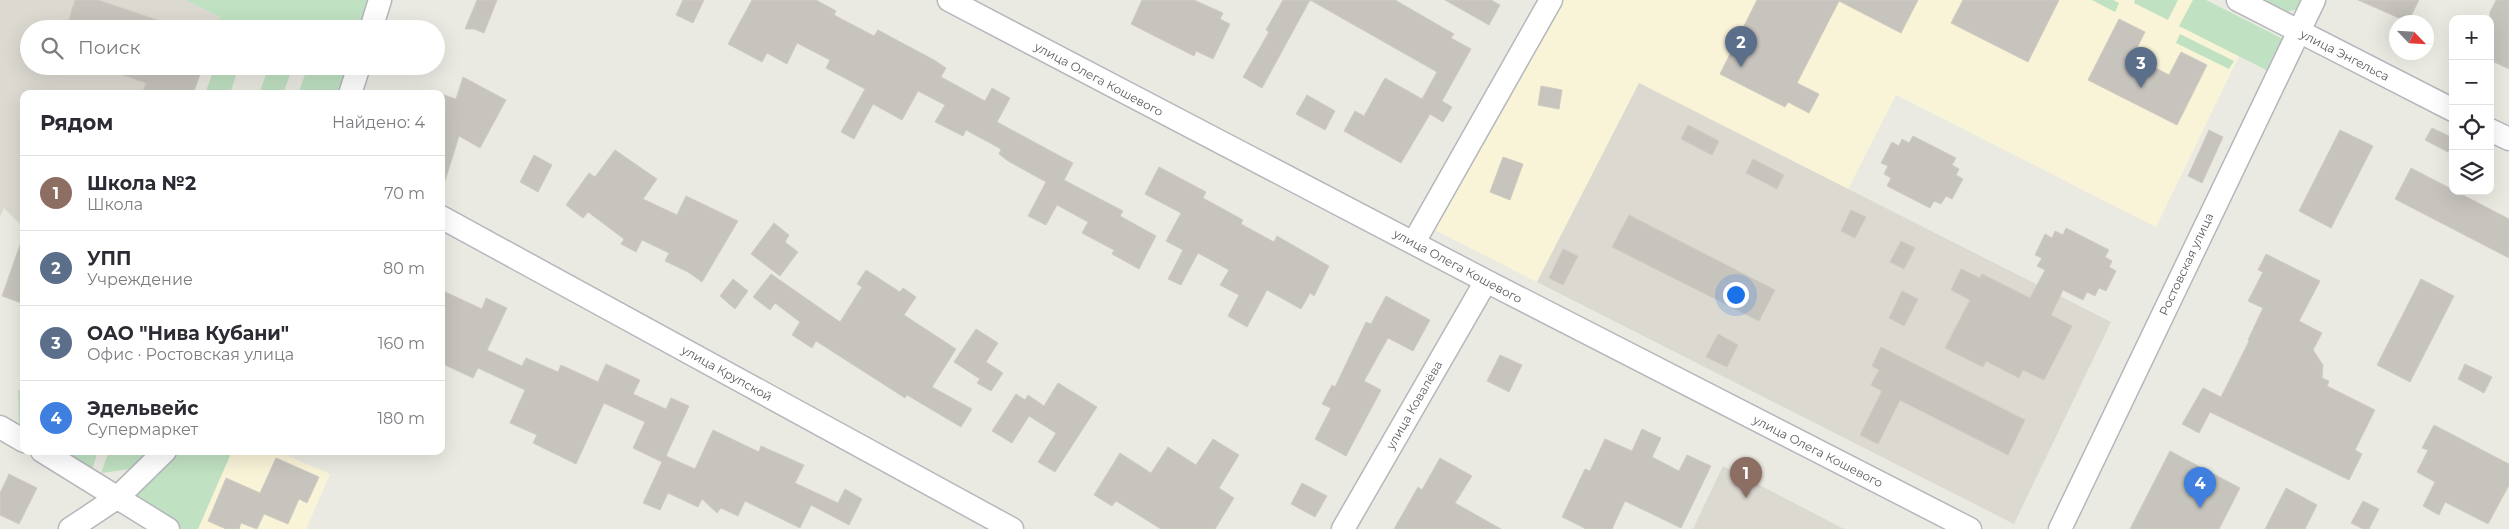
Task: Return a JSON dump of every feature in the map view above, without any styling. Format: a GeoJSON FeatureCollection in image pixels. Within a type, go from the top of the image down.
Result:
{"type":"FeatureCollection","features":[{"type":"Feature","properties":{"kind":"street"},"geometry":{"type":"LineString","coordinates":[[373,20],[380,0]]}},
{"type":"Feature","properties":{"kind":"street","name":"улица Олега Кошевого"},"geometry":{"type":"LineString","coordinates":[[948,0],[1486,281],[1970,529]]}},
{"type":"Feature","properties":{"kind":"street"},"geometry":{"type":"LineString","coordinates":[[1414,242],[1551,0]]}},
{"type":"Feature","properties":{"kind":"street","name":"улица Энгельса"},"geometry":{"type":"LineString","coordinates":[[2238,0],[2449,108]]}},
{"type":"Feature","properties":{"kind":"street","name":"Ростовская улица"},"geometry":{"type":"LineString","coordinates":[[2060,529],[2297,31],[2314,0]]}},
{"type":"Feature","properties":{"kind":"street"},"geometry":{"type":"LineString","coordinates":[[351,90],[356,75]]}},
{"type":"Feature","properties":{"kind":"street"},"geometry":{"type":"LineString","coordinates":[[2494,132],[2509,140]]}},
{"type":"Feature","properties":{"kind":"street","name":"улица Крупской"},"geometry":{"type":"LineString","coordinates":[[445,219],[1012,529]]}},
{"type":"Feature","properties":{"kind":"street","name":"улица Ковалёва"},"geometry":{"type":"LineString","coordinates":[[1343,529],[1486,281]]}},
{"type":"Feature","properties":{"kind":"street"},"geometry":{"type":"LineString","coordinates":[[0,426],[20,438]]}},
{"type":"Feature","properties":{"kind":"street"},"geometry":{"type":"LineString","coordinates":[[49,455],[168,529]]}},
{"type":"Feature","properties":{"kind":"street"},"geometry":{"type":"LineString","coordinates":[[70,529],[118,497],[161,455]]}},
{"type":"Feature","properties":{"kind":"shaded area"},"geometry":{"type":"Polygon","coordinates":[[[0,0],[185,0],[220,17],[219,20],[20,20],[20,75],[200,75],[194,90],[20,90],[20,223],[4,208],[0,217],[0,0]]]}},
{"type":"Feature","properties":{"kind":"shaded area"},"geometry":{"type":"Polygon","coordinates":[[[1560,0],[2206,0],[2272,73],[2239,56],[2156,227],[1896,95],[1848,189],[1639,83],[1537,282],[1431,228],[1560,0]]]}},
{"type":"Feature","properties":{"kind":"shaded area"},"geometry":{"type":"Polygon","coordinates":[[[1639,83],[2111,322],[2014,524],[1537,282],[1639,83]]]}},
{"type":"Feature","properties":{"kind":"shaded area"},"geometry":{"type":"Polygon","coordinates":[[[230,455],[285,455],[330,474],[306,529],[198,529],[230,455]]]}},
{"type":"Feature","properties":{"kind":"shaded area"},"geometry":{"type":"Polygon","coordinates":[[[1723,466],[1844,529],[1693,529],[1723,466]]]}},
{"type":"Feature","properties":{"kind":"green space"},"geometry":{"type":"Polygon","coordinates":[[[185,0],[369,0],[363,20],[218,20],[220,17],[185,0]]]}},
{"type":"Feature","properties":{"kind":"green space"},"geometry":{"type":"Polygon","coordinates":[[[2092,0],[2113,0],[2119,3],[2115,12],[2092,0]]]}},
{"type":"Feature","properties":{"kind":"green space"},"geometry":{"type":"Polygon","coordinates":[[[2135,0],[2178,0],[2168,20],[2134,3],[2135,0]]]}},
{"type":"Feature","properties":{"kind":"green space"},"geometry":{"type":"Polygon","coordinates":[[[2193,0],[2206,0],[2287,41],[2272,73],[2179,26],[2193,0]]]}},
{"type":"Feature","properties":{"kind":"green space"},"geometry":{"type":"Polygon","coordinates":[[[2263,0],[2307,0],[2297,9],[2287,12],[2263,0]]]}},
{"type":"Feature","properties":{"kind":"green space"},"geometry":{"type":"Polygon","coordinates":[[[2180,34],[2234,61],[2229,69],[2176,43],[2180,34]]]}},
{"type":"Feature","properties":{"kind":"green space"},"geometry":{"type":"Polygon","coordinates":[[[212,75],[236,75],[231,90],[206,90],[212,75]]]}},
{"type":"Feature","properties":{"kind":"green space"},"geometry":{"type":"Polygon","coordinates":[[[266,75],[290,75],[284,90],[260,90],[266,75]]]}},
{"type":"Feature","properties":{"kind":"green space"},"geometry":{"type":"Polygon","coordinates":[[[305,75],[345,75],[341,90],[299,90],[305,75]]]}},
{"type":"Feature","properties":{"kind":"green space"},"geometry":{"type":"Polygon","coordinates":[[[18,390],[20,391],[19,428],[18,390]]]}},
{"type":"Feature","properties":{"kind":"green space"},"geometry":{"type":"Polygon","coordinates":[[[67,455],[97,455],[92,470],[67,455]]]}},
{"type":"Feature","properties":{"kind":"green space"},"geometry":{"type":"Polygon","coordinates":[[[108,455],[148,455],[130,469],[101,473],[108,455]]]}},
{"type":"Feature","properties":{"kind":"green space"},"geometry":{"type":"Polygon","coordinates":[[[174,455],[230,455],[198,529],[180,529],[131,497],[174,455]]]}},
{"type":"Feature","properties":{"kind":"building"},"geometry":{"type":"Polygon","coordinates":[[[75,0],[98,0],[157,20],[69,20],[75,0]]]}},
{"type":"Feature","properties":{"kind":"building"},"geometry":{"type":"Polygon","coordinates":[[[477,0],[497,0],[484,33],[474,29],[465,29],[477,0]]]}},
{"type":"Feature","properties":{"kind":"building"},"geometry":{"type":"Polygon","coordinates":[[[683,0],[704,0],[693,23],[676,15],[683,0]]]}},
{"type":"Feature","properties":{"kind":"building"},"geometry":{"type":"Polygon","coordinates":[[[752,0],[816,0],[836,11],[834,15],[874,36],[878,30],[934,60],[946,68],[941,77],[985,101],[992,88],[1010,98],[997,122],[1073,163],[1064,180],[1123,211],[1120,216],[1156,236],[1139,269],[1112,254],[1114,250],[1082,233],[1088,222],[1057,205],[1046,225],[1028,216],[1046,182],[1008,161],[999,154],[1001,149],[966,130],[963,136],[935,122],[945,105],[918,91],[902,120],[873,104],[854,139],[841,132],[865,89],[826,68],[830,60],[797,43],[787,64],[767,53],[762,62],[728,44],[752,0]]]}},
{"type":"Feature","properties":{"kind":"building"},"geometry":{"type":"Polygon","coordinates":[[[1142,0],[1194,0],[1223,13],[1220,19],[1230,24],[1213,59],[1196,51],[1194,56],[1131,24],[1142,0]]]}},
{"type":"Feature","properties":{"kind":"building"},"geometry":{"type":"Polygon","coordinates":[[[1283,0],[1310,0],[1262,88],[1243,77],[1269,32],[1266,30],[1283,0]]]}},
{"type":"Feature","properties":{"kind":"building"},"geometry":{"type":"Polygon","coordinates":[[[1310,0],[1395,0],[1454,34],[1451,38],[1471,49],[1442,101],[1452,107],[1443,122],[1430,114],[1401,163],[1344,131],[1355,111],[1364,116],[1385,78],[1422,99],[1437,72],[1310,0]]]}},
{"type":"Feature","properties":{"kind":"building"},"geometry":{"type":"Polygon","coordinates":[[[1445,0],[1491,0],[1500,5],[1489,25],[1445,0]]]}},
{"type":"Feature","properties":{"kind":"building"},"geometry":{"type":"Polygon","coordinates":[[[1757,0],[1918,0],[1901,33],[1839,1],[1797,83],[1819,94],[1809,113],[1788,102],[1785,107],[1720,74],[1757,0]]]}},
{"type":"Feature","properties":{"kind":"building"},"geometry":{"type":"Polygon","coordinates":[[[1963,0],[2059,0],[2028,62],[1951,23],[1963,0]]]}},
{"type":"Feature","properties":{"kind":"building"},"geometry":{"type":"Polygon","coordinates":[[[2358,0],[2419,0],[2412,15],[2392,15],[2358,0]]]}},
{"type":"Feature","properties":{"kind":"building"},"geometry":{"type":"Polygon","coordinates":[[[2496,0],[2509,0],[2509,69],[2494,62],[2494,15],[2490,15],[2496,0]]]}},
{"type":"Feature","properties":{"kind":"building"},"geometry":{"type":"Polygon","coordinates":[[[2119,19],[2145,32],[2133,56],[2169,75],[2181,52],[2207,65],[2177,125],[2088,80],[2119,19]]]}},
{"type":"Feature","properties":{"kind":"building"},"geometry":{"type":"Polygon","coordinates":[[[123,75],[200,75],[194,90],[143,90],[146,83],[123,75]]]}},
{"type":"Feature","properties":{"kind":"building"},"geometry":{"type":"Polygon","coordinates":[[[463,77],[506,100],[480,148],[459,136],[445,181],[445,95],[456,99],[463,77]]]}},
{"type":"Feature","properties":{"kind":"building"},"geometry":{"type":"Polygon","coordinates":[[[1541,86],[1562,90],[1559,109],[1538,105],[1541,86]]]}},
{"type":"Feature","properties":{"kind":"building"},"geometry":{"type":"Polygon","coordinates":[[[1307,95],[1335,111],[1325,130],[1296,114],[1307,95]]]}},
{"type":"Feature","properties":{"kind":"building"},"geometry":{"type":"Polygon","coordinates":[[[1688,125],[1719,141],[1712,155],[1681,139],[1688,125]]]}},
{"type":"Feature","properties":{"kind":"building"},"geometry":{"type":"Polygon","coordinates":[[[2432,128],[2449,136],[2448,152],[2425,140],[2432,128]]]}},
{"type":"Feature","properties":{"kind":"building"},"geometry":{"type":"Polygon","coordinates":[[[2209,130],[2223,137],[2202,183],[2188,176],[2209,130]]]}},
{"type":"Feature","properties":{"kind":"building"},"geometry":{"type":"Polygon","coordinates":[[[2340,130],[2373,146],[2331,228],[2299,211],[2340,130]]]}},
{"type":"Feature","properties":{"kind":"building"},"geometry":{"type":"Polygon","coordinates":[[[1913,136],[1956,158],[1952,165],[1959,169],[1956,175],[1963,179],[1952,199],[1946,196],[1941,204],[1934,201],[1930,208],[1887,186],[1891,178],[1884,174],[1888,166],[1881,163],[1892,142],[1899,146],[1902,139],[1909,143],[1913,136]]]}},
{"type":"Feature","properties":{"kind":"building"},"geometry":{"type":"Polygon","coordinates":[[[615,150],[657,179],[643,199],[677,215],[686,196],[738,221],[702,282],[688,272],[665,261],[669,253],[642,240],[636,252],[621,244],[624,239],[588,212],[583,218],[566,205],[589,173],[595,177],[615,150]]]}},
{"type":"Feature","properties":{"kind":"building"},"geometry":{"type":"Polygon","coordinates":[[[534,155],[552,165],[538,192],[520,182],[534,155]]]}},
{"type":"Feature","properties":{"kind":"building"},"geometry":{"type":"Polygon","coordinates":[[[1503,157],[1523,164],[1510,200],[1490,192],[1503,157]]]}},
{"type":"Feature","properties":{"kind":"building"},"geometry":{"type":"Polygon","coordinates":[[[1753,159],[1784,175],[1777,189],[1746,173],[1753,159]]]}},
{"type":"Feature","properties":{"kind":"building"},"geometry":{"type":"Polygon","coordinates":[[[1159,167],[1206,192],[1203,198],[1243,220],[1241,224],[1274,242],[1277,236],[1329,266],[1314,296],[1310,293],[1301,309],[1267,290],[1247,327],[1228,316],[1239,295],[1220,285],[1229,270],[1198,253],[1181,285],[1168,279],[1183,250],[1166,241],[1181,213],[1145,194],[1159,167]]]}},
{"type":"Feature","properties":{"kind":"building"},"geometry":{"type":"Polygon","coordinates":[[[2411,168],[2449,188],[2449,195],[2463,195],[2509,219],[2509,258],[2395,199],[2411,168]]]}},
{"type":"Feature","properties":{"kind":"building"},"geometry":{"type":"Polygon","coordinates":[[[1851,210],[1866,217],[1855,238],[1841,231],[1851,210]]]}},
{"type":"Feature","properties":{"kind":"building"},"geometry":{"type":"Polygon","coordinates":[[[1629,215],[1775,290],[1759,321],[1612,247],[1629,215]]]}},
{"type":"Feature","properties":{"kind":"building"},"geometry":{"type":"Polygon","coordinates":[[[774,223],[789,235],[785,242],[798,252],[780,276],[751,254],[774,223]]]}},
{"type":"Feature","properties":{"kind":"building"},"geometry":{"type":"Polygon","coordinates":[[[2066,228],[2109,250],[2105,257],[2112,261],[2109,267],[2116,271],[2106,291],[2099,288],[2095,296],[2087,292],[2083,300],[2063,290],[2051,315],[2072,326],[2044,380],[2023,370],[2019,378],[1986,361],[1983,367],[1945,348],[1970,300],[1951,290],[1961,269],[1980,278],[1982,274],[2030,298],[2045,270],[2037,266],[2042,258],[2035,255],[2045,234],[2052,238],[2055,231],[2063,235],[2066,228]]]}},
{"type":"Feature","properties":{"kind":"building"},"geometry":{"type":"Polygon","coordinates":[[[1901,241],[1915,248],[1904,269],[1890,262],[1901,241]]]}},
{"type":"Feature","properties":{"kind":"building"},"geometry":{"type":"Polygon","coordinates":[[[20,245],[20,303],[2,296],[20,245]]]}},
{"type":"Feature","properties":{"kind":"building"},"geometry":{"type":"Polygon","coordinates":[[[1563,249],[1578,256],[1563,285],[1549,278],[1563,249]]]}},
{"type":"Feature","properties":{"kind":"building"},"geometry":{"type":"Polygon","coordinates":[[[2266,254],[2320,281],[2299,321],[2322,333],[2313,350],[2323,365],[2322,378],[2329,381],[2327,386],[2375,410],[2355,450],[2362,454],[2349,480],[2210,412],[2199,433],[2182,424],[2203,388],[2221,397],[2249,341],[2263,308],[2248,301],[2263,272],[2258,270],[2266,254]]]}},
{"type":"Feature","properties":{"kind":"building"},"geometry":{"type":"Polygon","coordinates":[[[866,270],[900,292],[903,288],[916,297],[904,315],[956,349],[932,387],[972,409],[961,427],[907,395],[905,398],[816,341],[812,348],[792,335],[800,322],[775,303],[770,310],[753,297],[771,274],[840,322],[862,287],[857,284],[866,270]]]}},
{"type":"Feature","properties":{"kind":"building"},"geometry":{"type":"Polygon","coordinates":[[[733,279],[748,291],[735,309],[720,296],[733,279]]]}},
{"type":"Feature","properties":{"kind":"building"},"geometry":{"type":"Polygon","coordinates":[[[2421,279],[2454,296],[2410,382],[2377,365],[2421,279]]]}},
{"type":"Feature","properties":{"kind":"building"},"geometry":{"type":"Polygon","coordinates":[[[1902,291],[1918,299],[1904,326],[1889,318],[1902,291]]]}},
{"type":"Feature","properties":{"kind":"building"},"geometry":{"type":"Polygon","coordinates":[[[445,292],[482,309],[486,298],[507,308],[487,350],[522,366],[526,358],[558,372],[561,365],[598,382],[606,364],[640,380],[633,394],[666,409],[671,398],[689,406],[666,456],[695,469],[713,430],[759,452],[761,446],[804,465],[795,483],[838,503],[845,489],[862,499],[849,525],[811,505],[800,528],[745,501],[738,516],[721,508],[717,513],[702,499],[698,507],[668,493],[660,510],[643,503],[662,462],[633,448],[645,422],[604,403],[576,464],[533,443],[537,435],[510,423],[525,390],[478,368],[473,378],[445,365],[445,292]]]}},
{"type":"Feature","properties":{"kind":"building"},"geometry":{"type":"Polygon","coordinates":[[[1386,296],[1430,320],[1413,351],[1388,338],[1364,381],[1381,390],[1346,456],[1315,439],[1331,408],[1322,404],[1332,385],[1335,387],[1366,322],[1371,324],[1386,296]]]}},
{"type":"Feature","properties":{"kind":"building"},"geometry":{"type":"Polygon","coordinates":[[[976,329],[998,343],[986,362],[1003,373],[991,391],[977,383],[980,379],[954,362],[976,329]]]}},
{"type":"Feature","properties":{"kind":"building"},"geometry":{"type":"Polygon","coordinates":[[[1718,334],[1738,345],[1727,367],[1706,357],[1718,334]]]}},
{"type":"Feature","properties":{"kind":"building"},"geometry":{"type":"Polygon","coordinates":[[[1881,347],[2025,420],[2008,455],[1900,400],[1878,444],[1860,435],[1882,391],[1871,385],[1879,370],[1872,366],[1881,347]]]}},
{"type":"Feature","properties":{"kind":"building"},"geometry":{"type":"Polygon","coordinates":[[[1500,355],[1522,365],[1509,392],[1487,381],[1500,355]]]}},
{"type":"Feature","properties":{"kind":"building"},"geometry":{"type":"Polygon","coordinates":[[[2465,364],[2492,377],[2484,393],[2458,379],[2465,364]]]}},
{"type":"Feature","properties":{"kind":"building"},"geometry":{"type":"Polygon","coordinates":[[[1058,383],[1097,407],[1055,472],[1038,462],[1056,433],[1029,416],[1012,443],[992,431],[1016,394],[1025,400],[1028,395],[1044,406],[1058,383]]]}},
{"type":"Feature","properties":{"kind":"building"},"geometry":{"type":"Polygon","coordinates":[[[2434,425],[2509,464],[2509,485],[2488,524],[2445,502],[2439,515],[2423,506],[2435,482],[2417,472],[2428,450],[2422,448],[2434,425]]]}},
{"type":"Feature","properties":{"kind":"building"},"geometry":{"type":"Polygon","coordinates":[[[1642,429],[1661,438],[1652,457],[1679,471],[1687,455],[1711,466],[1681,528],[1625,501],[1612,529],[1586,529],[1562,517],[1585,469],[1590,471],[1605,439],[1632,451],[1642,429]]]}},
{"type":"Feature","properties":{"kind":"building"},"geometry":{"type":"Polygon","coordinates":[[[1213,439],[1239,455],[1219,488],[1234,498],[1215,529],[1161,529],[1116,501],[1112,506],[1094,495],[1120,453],[1151,473],[1168,447],[1196,465],[1213,439]]]}},
{"type":"Feature","properties":{"kind":"building"},"geometry":{"type":"Polygon","coordinates":[[[2170,451],[2240,488],[2219,529],[2130,529],[2170,451]]]}},
{"type":"Feature","properties":{"kind":"building"},"geometry":{"type":"Polygon","coordinates":[[[276,458],[319,477],[307,503],[299,499],[288,524],[264,514],[257,529],[241,523],[239,529],[226,529],[208,521],[226,478],[260,493],[276,458]]]}},
{"type":"Feature","properties":{"kind":"building"},"geometry":{"type":"Polygon","coordinates":[[[1440,458],[1472,476],[1455,503],[1501,529],[1394,529],[1418,487],[1422,490],[1440,458]]]}},
{"type":"Feature","properties":{"kind":"building"},"geometry":{"type":"Polygon","coordinates":[[[9,474],[37,488],[19,524],[0,515],[0,493],[9,474]]]}},
{"type":"Feature","properties":{"kind":"building"},"geometry":{"type":"Polygon","coordinates":[[[1302,483],[1327,496],[1315,517],[1291,504],[1302,483]]]}},
{"type":"Feature","properties":{"kind":"building"},"geometry":{"type":"Polygon","coordinates":[[[2286,488],[2317,505],[2305,529],[2265,529],[2286,488]]]}},
{"type":"Feature","properties":{"kind":"building"},"geometry":{"type":"Polygon","coordinates":[[[2363,501],[2379,509],[2369,529],[2363,529],[2351,523],[2363,501]]]}},
{"type":"Feature","properties":{"kind":"place","name":"УПП"},"geometry":{"type":"Point","coordinates":[1741,67]}},
{"type":"Feature","properties":{"kind":"place","name":"ОАО \"Нива Кубани\""},"geometry":{"type":"Point","coordinates":[2141,88]}},
{"type":"Feature","properties":{"kind":"place","name":"Школа №2"},"geometry":{"type":"Point","coordinates":[1746,498]}},
{"type":"Feature","properties":{"kind":"place","name":"Эдельвейс"},"geometry":{"type":"Point","coordinates":[2200,508]}}]}
